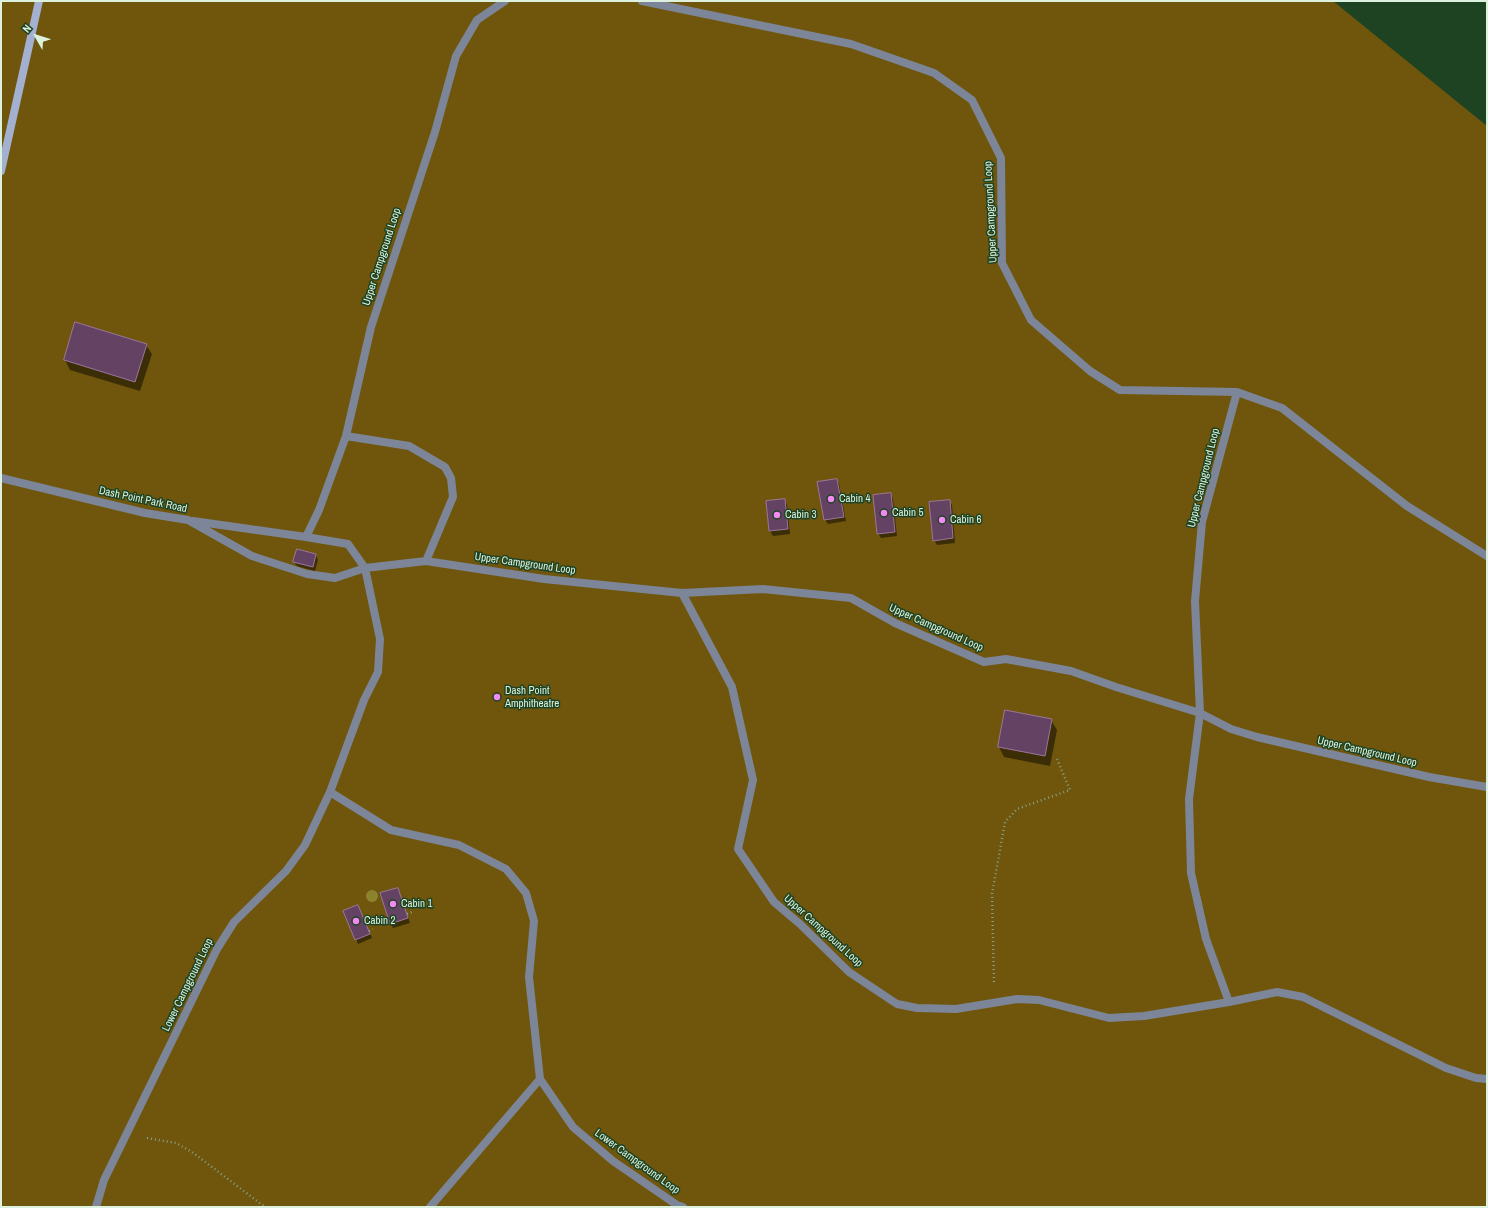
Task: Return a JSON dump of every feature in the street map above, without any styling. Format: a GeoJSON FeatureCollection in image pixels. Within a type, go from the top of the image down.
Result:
{"type":"FeatureCollection","features":[{"type":"Feature","properties":{"kind":"main road"},"geometry":{"type":"LineString","coordinates":[[1,171],[38,1]]}},
{"type":"Feature","properties":{"kind":"lane","name":"Upper Campground Loop"},"geometry":{"type":"LineString","coordinates":[[306,537],[319,510],[346,436],[371,327],[435,132],[456,56],[477,20],[505,1]]}},
{"type":"Feature","properties":{"kind":"lane","name":"Upper Campground Loop"},"geometry":{"type":"LineString","coordinates":[[642,1],[851,44],[934,73],[972,100],[1001,158],[1002,263],[1031,320],[1090,370],[1120,390],[1237,392],[1282,408],[1407,506],[1487,556]]}},
{"type":"Feature","properties":{"kind":"lane","name":"Upper Campground Loop"},"geometry":{"type":"LineString","coordinates":[[1228,1002],[1206,939],[1191,873],[1189,799],[1200,713],[1195,601],[1202,522],[1237,392]]}},
{"type":"Feature","properties":{"kind":"lane"},"geometry":{"type":"LineString","coordinates":[[346,436],[409,446],[445,467],[451,478],[453,497],[426,560]]}},
{"type":"Feature","properties":{"kind":"lane","name":"Dash Point Park Road"},"geometry":{"type":"LineString","coordinates":[[1,478],[145,513],[188,520],[252,556],[307,574],[335,578],[366,568]]}},
{"type":"Feature","properties":{"kind":"lane"},"geometry":{"type":"LineString","coordinates":[[188,520],[348,544],[366,568]]}},
{"type":"Feature","properties":{"kind":"lane","name":"Upper Campground Loop"},"geometry":{"type":"LineString","coordinates":[[366,568],[426,560],[544,579],[682,593],[763,589],[851,598],[895,623],[984,662],[1006,659],[1071,671],[1116,687],[1200,713],[1231,730],[1429,777],[1487,787]]}},
{"type":"Feature","properties":{"kind":"lane","name":"Lower Campground Loop"},"geometry":{"type":"LineString","coordinates":[[96,1207],[104,1180],[217,949],[234,922],[286,871],[305,846],[330,792],[364,700],[378,672],[380,639],[366,568]]}},
{"type":"Feature","properties":{"kind":"lane","name":"Upper Campground Loop"},"geometry":{"type":"LineString","coordinates":[[682,593],[732,687],[753,780],[738,849],[774,902],[800,924],[850,972],[897,1004],[917,1008],[956,1009],[1017,999],[1039,1000],[1109,1018],[1144,1016],[1228,1002],[1276,992],[1303,997],[1446,1068],[1476,1078],[1487,1079]]}},
{"type":"Feature","properties":{"kind":"lane","name":"Lower Campground Loop"},"geometry":{"type":"LineString","coordinates":[[330,792],[391,830],[459,845],[506,869],[526,893],[534,921],[529,977],[540,1079],[573,1127],[613,1160],[682,1207]]}},
{"type":"Feature","properties":{"kind":"lane"},"geometry":{"type":"LineString","coordinates":[[430,1207],[540,1079]]}},
{"type":"Feature","properties":{"kind":"path"},"geometry":{"type":"LineString","coordinates":[[995,1003],[992,894],[1004,822],[1017,809],[1070,790],[1057,759]]}},
{"type":"Feature","properties":{"kind":"path"},"geometry":{"type":"LineString","coordinates":[[407,914],[412,912]]}},
{"type":"Feature","properties":{"kind":"path"},"geometry":{"type":"LineString","coordinates":[[369,931],[373,929]]}},
{"type":"Feature","properties":{"kind":"path"},"geometry":{"type":"LineString","coordinates":[[127,1134],[176,1143],[192,1152],[265,1207]]}},
{"type":"Feature","properties":{"kind":"shaded area"},"geometry":{"type":"Polygon","coordinates":[[[1,1],[1333,1],[1487,126],[1487,1207],[1,1207],[1,1]]]}},
{"type":"Feature","properties":{"kind":"building"},"geometry":{"type":"Polygon","coordinates":[[[75,322],[147,344],[135,382],[64,360],[75,322]]]}},
{"type":"Feature","properties":{"kind":"building","name":"Cabin 4"},"geometry":{"type":"Polygon","coordinates":[[[837,479],[844,517],[824,520],[817,482],[837,479]]]}},
{"type":"Feature","properties":{"kind":"building","name":"Cabin 5"},"geometry":{"type":"Polygon","coordinates":[[[891,493],[895,532],[877,534],[873,495],[891,493]]]}},
{"type":"Feature","properties":{"kind":"building","name":"Cabin 3"},"geometry":{"type":"Polygon","coordinates":[[[785,499],[788,529],[769,531],[766,501],[785,499]]]}},
{"type":"Feature","properties":{"kind":"building","name":"Cabin 6"},"geometry":{"type":"Polygon","coordinates":[[[950,500],[953,538],[933,541],[929,502],[950,500]]]}},
{"type":"Feature","properties":{"kind":"building"},"geometry":{"type":"Polygon","coordinates":[[[297,549],[316,554],[313,567],[293,562],[297,549]]]}},
{"type":"Feature","properties":{"kind":"building"},"geometry":{"type":"Polygon","coordinates":[[[1005,710],[1052,719],[1045,756],[998,747],[1005,710]]]}},
{"type":"Feature","properties":{"kind":"building","name":"Cabin 1"},"geometry":{"type":"Polygon","coordinates":[[[398,888],[408,918],[390,924],[380,893],[398,888]]]}},
{"type":"Feature","properties":{"kind":"building","name":"Cabin 2"},"geometry":{"type":"Polygon","coordinates":[[[358,905],[370,934],[355,940],[343,911],[358,905]]]}},
{"type":"Feature","properties":{"kind":"place","name":"Cabin 4"},"geometry":{"type":"Point","coordinates":[831,499]}},
{"type":"Feature","properties":{"kind":"place","name":"Cabin 5"},"geometry":{"type":"Point","coordinates":[884,513]}},
{"type":"Feature","properties":{"kind":"place","name":"Cabin 3"},"geometry":{"type":"Point","coordinates":[777,515]}},
{"type":"Feature","properties":{"kind":"place","name":"Cabin 6"},"geometry":{"type":"Point","coordinates":[942,520]}},
{"type":"Feature","properties":{"kind":"place","name":"Dash Point Amphitheatre"},"geometry":{"type":"Point","coordinates":[497,697]}},
{"type":"Feature","properties":{"kind":"place","name":"Cabin 1"},"geometry":{"type":"Point","coordinates":[393,904]}},
{"type":"Feature","properties":{"kind":"place","name":"Cabin 2"},"geometry":{"type":"Point","coordinates":[356,921]}}]}
